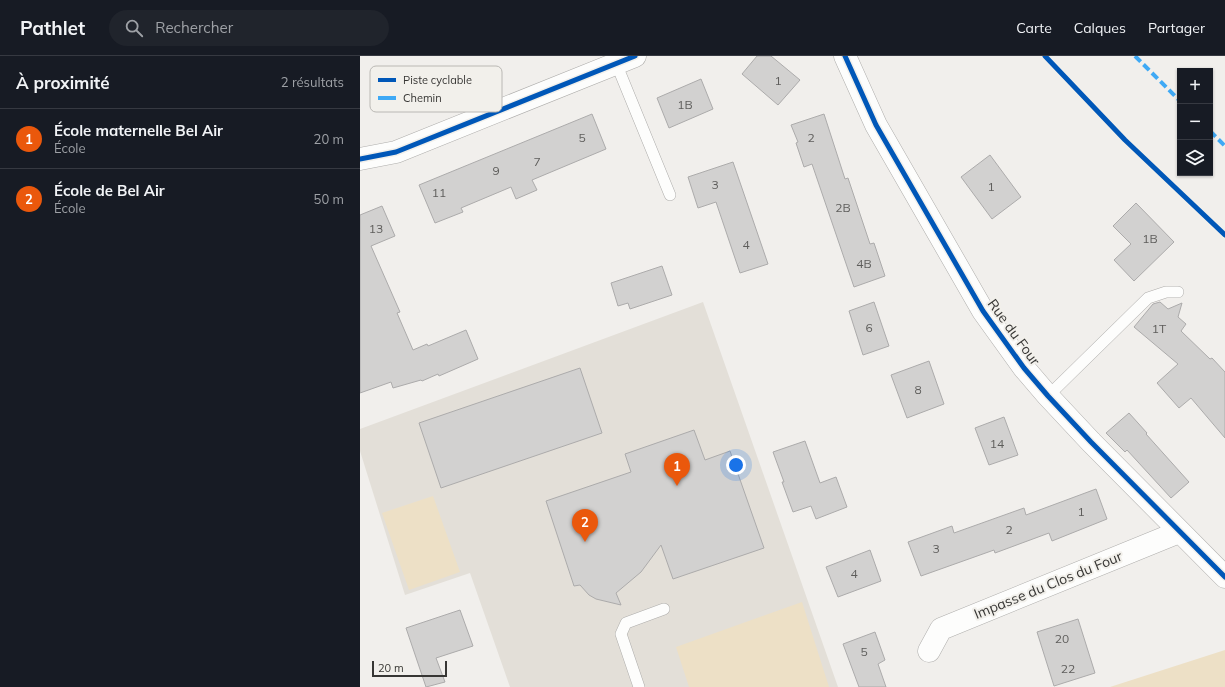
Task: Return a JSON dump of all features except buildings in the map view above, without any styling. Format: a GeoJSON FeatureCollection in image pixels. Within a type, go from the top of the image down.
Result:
{"type":"FeatureCollection","features":[{"type":"Feature","properties":{"kind":"street","name":"Rue du Four"},"geometry":{"type":"LineString","coordinates":[[845,56],[876,125],[983,311],[1024,368],[1091,442],[1225,577]]}},
{"type":"Feature","properties":{"kind":"street"},"geometry":{"type":"LineString","coordinates":[[502,109],[625,60]]}},
{"type":"Feature","properties":{"kind":"street"},"geometry":{"type":"LineString","coordinates":[[360,159],[396,152],[496,112]]}},
{"type":"Feature","properties":{"kind":"street","name":"Impasse du Clos du Four"},"geometry":{"type":"LineString","coordinates":[[929,651],[941,629],[1179,532]]}},
{"type":"Feature","properties":{"kind":"lane"},"geometry":{"type":"LineString","coordinates":[[625,60],[670,195]]}},
{"type":"Feature","properties":{"kind":"lane"},"geometry":{"type":"LineString","coordinates":[[1048,396],[1148,298],[1166,292],[1178,292]]}},
{"type":"Feature","properties":{"kind":"lane"},"geometry":{"type":"LineString","coordinates":[[639,687],[621,634],[626,623],[664,610]]}},
{"type":"Feature","properties":{"kind":"shaded area"},"geometry":{"type":"Polygon","coordinates":[[[703,302],[838,687],[510,687],[470,573],[405,595],[360,451],[360,429],[703,302]]]}},
{"type":"Feature","properties":{"kind":"shaded area"},"geometry":{"type":"Polygon","coordinates":[[[433,496],[460,572],[409,590],[382,513],[433,496]]]}},
{"type":"Feature","properties":{"kind":"shaded area"},"geometry":{"type":"Polygon","coordinates":[[[802,602],[829,687],[689,687],[676,647],[802,602]]]}},
{"type":"Feature","properties":{"kind":"shaded area"},"geometry":{"type":"Polygon","coordinates":[[[1225,650],[1225,687],[1110,687],[1225,650]]]}},
{"type":"Feature","properties":{"kind":"marked path"},"geometry":{"type":"LineString","coordinates":[[1135,56],[1177,98]]}},
{"type":"Feature","properties":{"kind":"marked path"},"geometry":{"type":"LineString","coordinates":[[1213,134],[1225,146]]}},
{"type":"Feature","properties":{"kind":"cycle path"},"geometry":{"type":"LineString","coordinates":[[502,109],[635,56]]}},
{"type":"Feature","properties":{"kind":"cycle path"},"geometry":{"type":"LineString","coordinates":[[845,56],[876,125],[983,311],[1024,368],[1091,442],[1225,577]]}},
{"type":"Feature","properties":{"kind":"cycle path"},"geometry":{"type":"LineString","coordinates":[[1045,56],[1125,140],[1225,235]]}},
{"type":"Feature","properties":{"kind":"cycle path"},"geometry":{"type":"LineString","coordinates":[[360,159],[396,152],[496,112]]}},
{"type":"Feature","properties":{"kind":"place","name":"École maternelle Bel Air"},"geometry":{"type":"Point","coordinates":[677,486]}},
{"type":"Feature","properties":{"kind":"place","name":"École de Bel Air"},"geometry":{"type":"Point","coordinates":[585,542]}}]}
